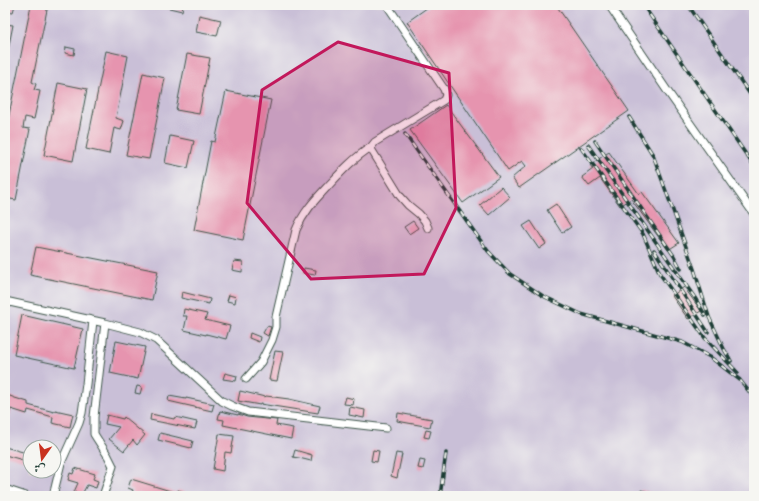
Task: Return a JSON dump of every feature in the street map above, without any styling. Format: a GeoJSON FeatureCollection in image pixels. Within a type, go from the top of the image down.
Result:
{"type":"FeatureCollection","features":[{"type":"Feature","properties":{"kind":"lane"},"geometry":{"type":"LineString","coordinates":[[246,379],[261,362],[272,340],[276,327],[276,316],[296,230],[300,219],[307,209],[360,154],[375,142],[444,100],[446,95],[444,89],[387,5]]}},
{"type":"Feature","properties":{"kind":"lane"},"geometry":{"type":"LineString","coordinates":[[609,5],[754,214]]}},
{"type":"Feature","properties":{"kind":"lane"},"geometry":{"type":"LineString","coordinates":[[371,146],[371,149],[400,196],[419,214],[425,221],[428,228]]}},
{"type":"Feature","properties":{"kind":"lane"},"geometry":{"type":"LineString","coordinates":[[5,302],[93,320],[140,332],[156,340],[222,401],[248,412],[386,428]]}},
{"type":"Feature","properties":{"kind":"lane"},"geometry":{"type":"LineString","coordinates":[[53,496],[61,463],[82,413],[93,320]]}},
{"type":"Feature","properties":{"kind":"lane"},"geometry":{"type":"LineString","coordinates":[[103,496],[113,466],[94,434],[105,323]]}},
{"type":"Feature","properties":{"kind":"lane"},"geometry":{"type":"LineString","coordinates":[[82,413],[95,414]]}},
{"type":"Feature","properties":{"kind":"lane"},"geometry":{"type":"LineString","coordinates":[[5,489],[26,496]]}},
{"type":"Feature","properties":{"kind":"highlighted area"},"geometry":{"type":"Polygon","coordinates":[[[338,42],[449,73],[456,208],[424,274],[311,279],[247,203],[262,90],[338,42]]]}},
{"type":"Feature","properties":{"kind":"shaded area"},"geometry":{"type":"Polygon","coordinates":[[[5,5],[754,5],[754,496],[5,496],[5,5]]]}},
{"type":"Feature","properties":{"kind":"building"},"geometry":{"type":"Polygon","coordinates":[[[5,5],[15,5],[13,12],[5,11],[5,5]]]}},
{"type":"Feature","properties":{"kind":"building"},"geometry":{"type":"Polygon","coordinates":[[[31,5],[48,5],[32,82],[36,84],[34,90],[40,91],[34,119],[25,117],[23,128],[30,129],[16,200],[5,198],[5,135],[31,5]]]}},
{"type":"Feature","properties":{"kind":"building"},"geometry":{"type":"Polygon","coordinates":[[[166,5],[183,5],[182,11],[165,7],[166,5]]]}},
{"type":"Feature","properties":{"kind":"building"},"geometry":{"type":"Polygon","coordinates":[[[431,5],[556,5],[629,111],[519,188],[512,178],[526,166],[522,161],[508,171],[407,22],[431,5]]]}},
{"type":"Feature","properties":{"kind":"building"},"geometry":{"type":"Polygon","coordinates":[[[199,15],[221,20],[217,36],[196,32],[199,15]]]}},
{"type":"Feature","properties":{"kind":"building"},"geometry":{"type":"Polygon","coordinates":[[[5,24],[13,25],[7,55],[5,54],[5,24]]]}},
{"type":"Feature","properties":{"kind":"building"},"geometry":{"type":"Polygon","coordinates":[[[66,47],[75,49],[74,55],[65,53],[66,47]]]}},
{"type":"Feature","properties":{"kind":"building"},"geometry":{"type":"Polygon","coordinates":[[[106,51],[128,56],[116,118],[124,121],[121,130],[114,128],[109,154],[86,149],[106,51]]]}},
{"type":"Feature","properties":{"kind":"building"},"geometry":{"type":"Polygon","coordinates":[[[187,54],[210,58],[199,114],[176,110],[187,54]]]}},
{"type":"Feature","properties":{"kind":"building"},"geometry":{"type":"Polygon","coordinates":[[[143,73],[165,78],[149,159],[126,155],[143,73]]]}},
{"type":"Feature","properties":{"kind":"building"},"geometry":{"type":"Polygon","coordinates":[[[58,83],[87,89],[73,161],[44,155],[58,83]]]}},
{"type":"Feature","properties":{"kind":"building"},"geometry":{"type":"Polygon","coordinates":[[[226,91],[271,100],[243,240],[194,230],[211,141],[215,142],[226,91]]]}},
{"type":"Feature","properties":{"kind":"building"},"geometry":{"type":"Polygon","coordinates":[[[446,105],[499,177],[463,203],[410,130],[446,105]]]}},
{"type":"Feature","properties":{"kind":"building"},"geometry":{"type":"Polygon","coordinates":[[[170,136],[194,141],[188,168],[165,163],[170,136]]]}},
{"type":"Feature","properties":{"kind":"building"},"geometry":{"type":"Polygon","coordinates":[[[609,152],[639,194],[642,192],[679,243],[668,250],[631,199],[620,206],[600,178],[589,186],[582,177],[593,169],[590,165],[609,152]]]}},
{"type":"Feature","properties":{"kind":"building"},"geometry":{"type":"Polygon","coordinates":[[[501,187],[510,197],[489,215],[480,205],[501,187]]]}},
{"type":"Feature","properties":{"kind":"building"},"geometry":{"type":"Polygon","coordinates":[[[556,204],[571,227],[562,233],[547,210],[556,204]]]}},
{"type":"Feature","properties":{"kind":"building"},"geometry":{"type":"Polygon","coordinates":[[[413,221],[418,228],[409,234],[404,227],[413,221]]]}},
{"type":"Feature","properties":{"kind":"building"},"geometry":{"type":"Polygon","coordinates":[[[531,221],[546,244],[539,249],[523,226],[531,221]]]}},
{"type":"Feature","properties":{"kind":"building"},"geometry":{"type":"Polygon","coordinates":[[[36,247],[158,271],[152,300],[30,275],[36,247]]]}},
{"type":"Feature","properties":{"kind":"building"},"geometry":{"type":"Polygon","coordinates":[[[234,261],[243,262],[242,272],[232,270],[234,261]]]}},
{"type":"Feature","properties":{"kind":"building"},"geometry":{"type":"Polygon","coordinates":[[[304,268],[316,270],[315,275],[303,273],[304,268]]]}},
{"type":"Feature","properties":{"kind":"building"},"geometry":{"type":"Polygon","coordinates":[[[684,287],[701,311],[688,319],[672,296],[684,287]]]}},
{"type":"Feature","properties":{"kind":"building"},"geometry":{"type":"Polygon","coordinates":[[[182,292],[210,299],[209,304],[181,298],[182,292]]]}},
{"type":"Feature","properties":{"kind":"building"},"geometry":{"type":"Polygon","coordinates":[[[229,295],[236,297],[235,303],[227,301],[229,295]]]}},
{"type":"Feature","properties":{"kind":"building"},"geometry":{"type":"Polygon","coordinates":[[[184,309],[207,314],[205,320],[230,326],[226,339],[184,330],[187,316],[183,316],[184,309]]]}},
{"type":"Feature","properties":{"kind":"building"},"geometry":{"type":"Polygon","coordinates":[[[22,315],[83,329],[74,368],[14,355],[22,315]]]}},
{"type":"Feature","properties":{"kind":"building"},"geometry":{"type":"Polygon","coordinates":[[[267,326],[271,327],[268,336],[263,333],[267,326]]]}},
{"type":"Feature","properties":{"kind":"building"},"geometry":{"type":"Polygon","coordinates":[[[250,333],[260,337],[259,342],[249,338],[250,333]]]}},
{"type":"Feature","properties":{"kind":"building"},"geometry":{"type":"Polygon","coordinates":[[[116,341],[145,347],[138,379],[110,373],[116,341]]]}},
{"type":"Feature","properties":{"kind":"building"},"geometry":{"type":"Polygon","coordinates":[[[275,351],[283,352],[277,381],[269,380],[275,351]]]}},
{"type":"Feature","properties":{"kind":"building"},"geometry":{"type":"Polygon","coordinates":[[[225,373],[237,376],[236,381],[223,379],[225,373]]]}},
{"type":"Feature","properties":{"kind":"building"},"geometry":{"type":"Polygon","coordinates":[[[137,386],[142,387],[140,394],[135,393],[137,386]]]}},
{"type":"Feature","properties":{"kind":"building"},"geometry":{"type":"Polygon","coordinates":[[[240,391],[265,397],[289,399],[320,406],[318,413],[238,401],[240,391]]]}},
{"type":"Feature","properties":{"kind":"building"},"geometry":{"type":"Polygon","coordinates":[[[5,394],[28,402],[28,405],[54,412],[55,410],[73,414],[70,427],[52,423],[53,417],[28,410],[27,414],[11,409],[5,423],[5,394]]]}},
{"type":"Feature","properties":{"kind":"building"},"geometry":{"type":"Polygon","coordinates":[[[169,396],[214,404],[212,411],[168,401],[169,396]]]}},
{"type":"Feature","properties":{"kind":"building"},"geometry":{"type":"Polygon","coordinates":[[[346,397],[354,399],[353,405],[344,404],[346,397]]]}},
{"type":"Feature","properties":{"kind":"building"},"geometry":{"type":"Polygon","coordinates":[[[350,407],[365,410],[364,418],[349,415],[350,407]]]}},
{"type":"Feature","properties":{"kind":"building"},"geometry":{"type":"Polygon","coordinates":[[[220,411],[247,417],[277,420],[276,425],[293,428],[291,439],[223,425],[224,420],[218,419],[220,411]]]}},
{"type":"Feature","properties":{"kind":"building"},"geometry":{"type":"Polygon","coordinates":[[[398,413],[432,419],[430,427],[397,421],[398,413]]]}},
{"type":"Feature","properties":{"kind":"building"},"geometry":{"type":"Polygon","coordinates":[[[151,414],[197,422],[195,429],[150,420],[151,414]]]}},
{"type":"Feature","properties":{"kind":"building"},"geometry":{"type":"Polygon","coordinates":[[[107,415],[123,419],[124,417],[145,435],[137,445],[133,440],[124,451],[109,439],[119,427],[105,424],[107,415]]]}},
{"type":"Feature","properties":{"kind":"building"},"geometry":{"type":"Polygon","coordinates":[[[426,430],[431,431],[429,438],[424,437],[426,430]]]}},
{"type":"Feature","properties":{"kind":"building"},"geometry":{"type":"Polygon","coordinates":[[[160,433],[193,441],[191,448],[158,440],[160,433]]]}},
{"type":"Feature","properties":{"kind":"building"},"geometry":{"type":"Polygon","coordinates":[[[219,434],[234,436],[231,453],[225,452],[223,471],[213,469],[219,434]]]}},
{"type":"Feature","properties":{"kind":"building"},"geometry":{"type":"Polygon","coordinates":[[[5,447],[22,452],[22,460],[5,455],[5,447]]]}},
{"type":"Feature","properties":{"kind":"building"},"geometry":{"type":"Polygon","coordinates":[[[295,450],[312,455],[311,461],[293,457],[295,450]]]}},
{"type":"Feature","properties":{"kind":"building"},"geometry":{"type":"Polygon","coordinates":[[[373,450],[379,451],[377,462],[371,461],[373,450]]]}},
{"type":"Feature","properties":{"kind":"building"},"geometry":{"type":"Polygon","coordinates":[[[396,453],[402,454],[397,478],[391,476],[396,453]]]}},
{"type":"Feature","properties":{"kind":"building"},"geometry":{"type":"Polygon","coordinates":[[[420,460],[425,461],[423,469],[418,468],[420,460]]]}},
{"type":"Feature","properties":{"kind":"building"},"geometry":{"type":"Polygon","coordinates":[[[75,468],[95,474],[93,479],[98,481],[96,488],[87,485],[81,496],[74,492],[78,483],[68,480],[70,473],[73,474],[75,468]]]}},
{"type":"Feature","properties":{"kind":"building"},"geometry":{"type":"Polygon","coordinates":[[[131,479],[177,493],[178,490],[193,496],[147,496],[138,493],[138,495],[132,493],[133,490],[128,488],[131,479]]]}},
{"type":"Feature","properties":{"kind":"building"},"geometry":{"type":"Polygon","coordinates":[[[641,490],[656,494],[656,496],[639,496],[641,490]]]}},
{"type":"Feature","properties":{"kind":"railway"},"geometry":{"type":"LineString","coordinates":[[643,5],[754,166]]}},
{"type":"Feature","properties":{"kind":"railway"},"geometry":{"type":"LineString","coordinates":[[688,5],[754,100]]}},
{"type":"Feature","properties":{"kind":"railway"},"geometry":{"type":"LineString","coordinates":[[629,117],[653,155],[694,269],[709,317],[731,361]]}},
{"type":"Feature","properties":{"kind":"railway"},"geometry":{"type":"LineString","coordinates":[[405,134],[488,251],[510,274],[543,296],[581,314],[682,342],[710,357],[740,380],[754,398]]}},
{"type":"Feature","properties":{"kind":"railway"},"geometry":{"type":"LineString","coordinates":[[595,141],[674,256],[681,269]]}},
{"type":"Feature","properties":{"kind":"railway"},"geometry":{"type":"LineString","coordinates":[[588,145],[695,298],[705,315]]}},
{"type":"Feature","properties":{"kind":"railway"},"geometry":{"type":"LineString","coordinates":[[581,148],[643,234],[660,274],[705,338],[738,373]]}},
{"type":"Feature","properties":{"kind":"railway"},"geometry":{"type":"LineString","coordinates":[[654,250],[708,332]]}},
{"type":"Feature","properties":{"kind":"railway"},"geometry":{"type":"LineString","coordinates":[[440,496],[446,453]]}}]}
